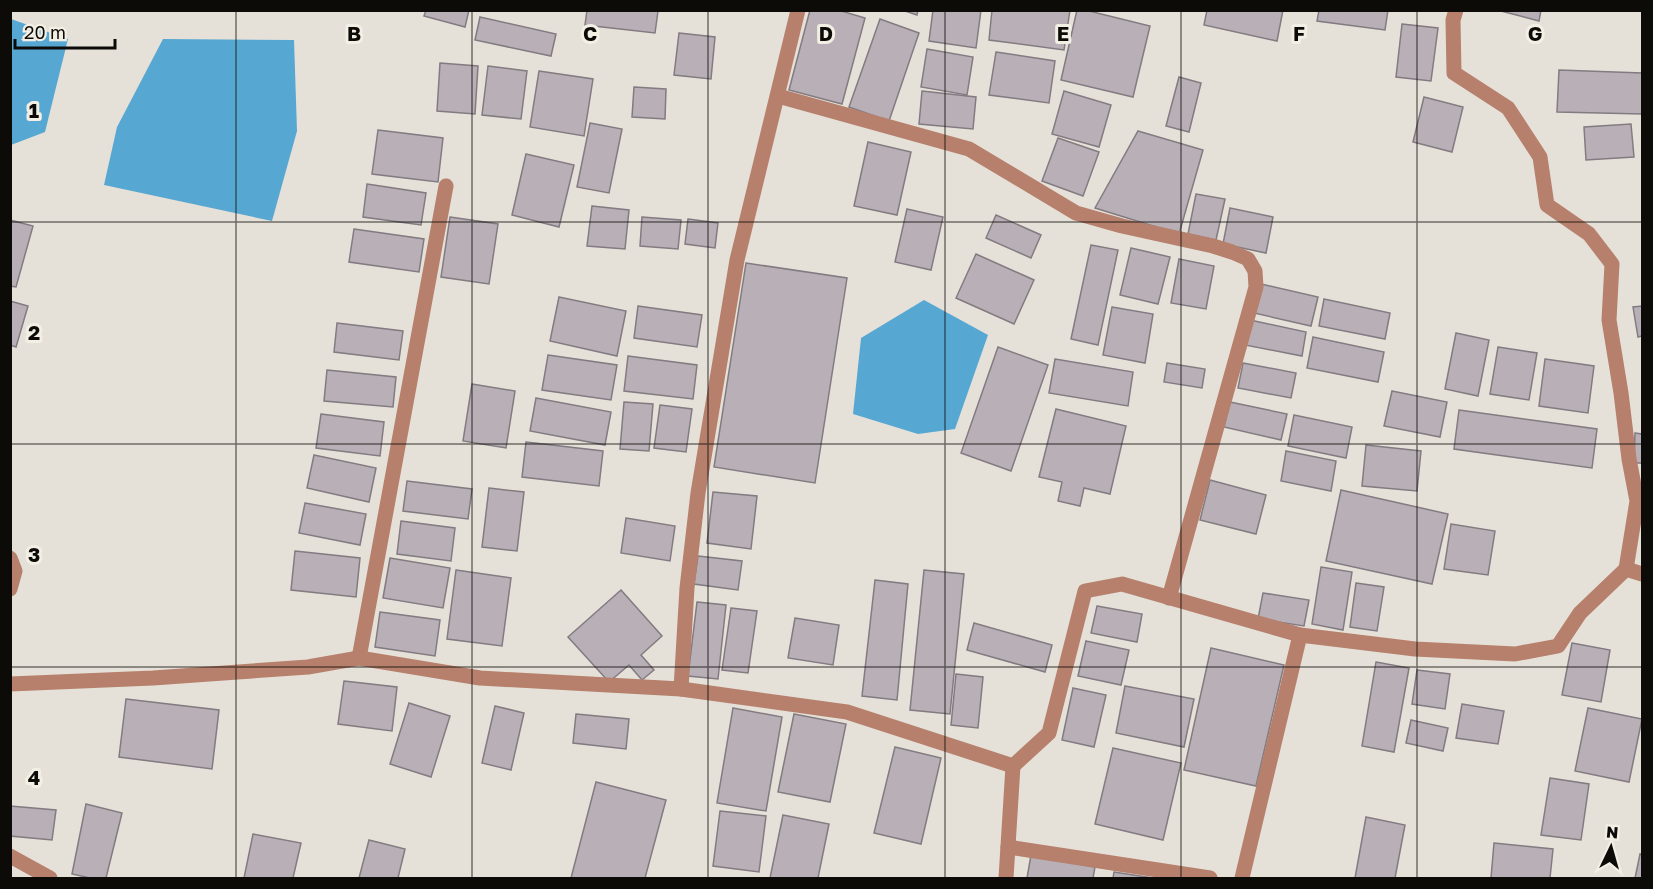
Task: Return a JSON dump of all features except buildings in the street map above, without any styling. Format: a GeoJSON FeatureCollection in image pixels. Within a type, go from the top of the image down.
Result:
{"type":"FeatureCollection","features":[{"type":"Feature","properties":{"kind":"street"},"geometry":{"type":"LineString","coordinates":[[681,689],[687,588],[698,493],[737,260],[798,10]]}},
{"type":"Feature","properties":{"kind":"street"},"geometry":{"type":"LineString","coordinates":[[1006,879],[1013,766],[1049,733],[1085,591],[1122,584],[1300,635],[1415,649],[1515,654],[1558,646],[1580,613],[1626,569],[1637,501],[1609,320],[1612,264],[1589,234],[1547,205],[1540,157],[1508,108],[1454,73],[1453,20],[1456,10]]}},
{"type":"Feature","properties":{"kind":"street"},"geometry":{"type":"LineString","coordinates":[[778,96],[969,149],[1076,213],[1122,226],[1213,246],[1248,260],[1255,271],[1256,287],[1169,598]]}},
{"type":"Feature","properties":{"kind":"street"},"geometry":{"type":"LineString","coordinates":[[359,658],[446,186]]}},
{"type":"Feature","properties":{"kind":"street"},"geometry":{"type":"LineString","coordinates":[[10,558],[15,571],[10,589]]}},
{"type":"Feature","properties":{"kind":"street"},"geometry":{"type":"LineString","coordinates":[[1626,569],[1642,574]]}},
{"type":"Feature","properties":{"kind":"street"},"geometry":{"type":"LineString","coordinates":[[1242,879],[1300,635]]}},
{"type":"Feature","properties":{"kind":"street"},"geometry":{"type":"LineString","coordinates":[[10,684],[153,678],[308,667],[359,658],[480,678],[681,689],[847,712],[1013,766]]}},
{"type":"Feature","properties":{"kind":"street"},"geometry":{"type":"LineString","coordinates":[[1008,847],[1210,879]]}},
{"type":"Feature","properties":{"kind":"street"},"geometry":{"type":"LineString","coordinates":[[10,856],[50,879]]}},
{"type":"Feature","properties":{"kind":"water"},"geometry":{"type":"Polygon","coordinates":[[[11,19],[68,39],[45,132],[11,145],[11,19]]]}},
{"type":"Feature","properties":{"kind":"water"},"geometry":{"type":"Polygon","coordinates":[[[163,39],[294,40],[297,131],[272,221],[104,185],[117,127],[163,39]]]}},
{"type":"Feature","properties":{"kind":"water"},"geometry":{"type":"Polygon","coordinates":[[[924,300],[988,335],[955,429],[918,434],[853,414],[861,338],[924,300]]]}}]}
